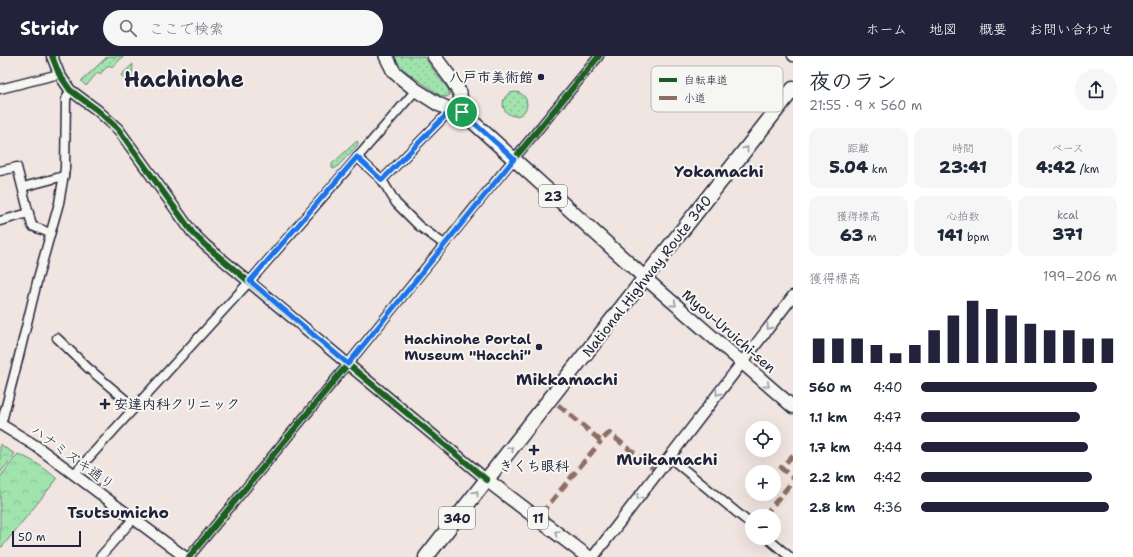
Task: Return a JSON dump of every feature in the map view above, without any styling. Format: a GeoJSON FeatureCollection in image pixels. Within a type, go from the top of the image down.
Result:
{"type":"FeatureCollection","features":[{"type":"Feature","properties":{"kind":"highway","name":"National Highway Route 340"},"geometry":{"type":"LineString","coordinates":[[783,102],[793,89]]}},
{"type":"Feature","properties":{"kind":"highway","name":"National Highway Route 340"},"geometry":{"type":"LineString","coordinates":[[426,557],[775,112]]}},
{"type":"Feature","properties":{"kind":"main road","name":"23"},"geometry":{"type":"LineString","coordinates":[[386,56],[394,72],[416,90],[438,104],[457,111],[514,159],[645,278]]}},
{"type":"Feature","properties":{"kind":"main road"},"geometry":{"type":"LineString","coordinates":[[434,56],[460,93],[457,111]]}},
{"type":"Feature","properties":{"kind":"main road","name":"Myou-Uruichi-sen"},"geometry":{"type":"LineString","coordinates":[[645,278],[793,407]]}},
{"type":"Feature","properties":{"kind":"main road","name":"11"},"geometry":{"type":"LineString","coordinates":[[487,480],[588,557]]}},
{"type":"Feature","properties":{"kind":"street"},"geometry":{"type":"LineString","coordinates":[[52,56],[59,74],[70,90],[97,110],[118,130],[192,232],[205,245],[487,480]]}},
{"type":"Feature","properties":{"kind":"street"},"geometry":{"type":"LineString","coordinates":[[189,557],[599,56]]}},
{"type":"Feature","properties":{"kind":"street"},"geometry":{"type":"LineString","coordinates":[[0,89],[59,74]]}},
{"type":"Feature","properties":{"kind":"street"},"geometry":{"type":"LineString","coordinates":[[0,425],[59,203],[65,169],[66,99],[70,90]]}},
{"type":"Feature","properties":{"kind":"street"},"geometry":{"type":"LineString","coordinates":[[74,474],[250,281],[416,90]]}},
{"type":"Feature","properties":{"kind":"street"},"geometry":{"type":"LineString","coordinates":[[382,180],[457,111]]}},
{"type":"Feature","properties":{"kind":"street"},"geometry":{"type":"LineString","coordinates":[[357,157],[382,180],[396,203],[419,226],[444,244]]}},
{"type":"Feature","properties":{"kind":"street"},"geometry":{"type":"LineString","coordinates":[[0,171],[17,167],[32,226],[50,233]]}},
{"type":"Feature","properties":{"kind":"street"},"geometry":{"type":"LineString","coordinates":[[23,187],[64,176]]}},
{"type":"Feature","properties":{"kind":"street"},"geometry":{"type":"LineString","coordinates":[[0,221],[29,213]]}},
{"type":"Feature","properties":{"kind":"street"},"geometry":{"type":"LineString","coordinates":[[593,557],[793,296]]}},
{"type":"Feature","properties":{"kind":"street"},"geometry":{"type":"LineString","coordinates":[[56,338],[134,408]]}},
{"type":"Feature","properties":{"kind":"street","name":"ハナミズキ通り"},"geometry":{"type":"LineString","coordinates":[[0,425],[36,446],[185,557]]}},
{"type":"Feature","properties":{"kind":"street"},"geometry":{"type":"LineString","coordinates":[[669,456],[745,519]]}},
{"type":"Feature","properties":{"kind":"street"},"geometry":{"type":"LineString","coordinates":[[100,557],[134,518]]}},
{"type":"Feature","properties":{"kind":"street"},"geometry":{"type":"LineString","coordinates":[[775,545],[790,557]]}},
{"type":"Feature","properties":{"kind":"green space"},"geometry":{"type":"Polygon","coordinates":[[[108,56],[124,56],[112,67],[109,65],[100,74],[98,72],[86,86],[81,81],[108,56]]]}},
{"type":"Feature","properties":{"kind":"green space"},"geometry":{"type":"Polygon","coordinates":[[[394,56],[423,56],[448,89],[450,95],[446,97],[441,96],[398,66],[395,62],[394,56]]]}},
{"type":"Feature","properties":{"kind":"green space"},"geometry":{"type":"Polygon","coordinates":[[[133,64],[133,82],[129,85],[121,75],[133,64]]]}},
{"type":"Feature","properties":{"kind":"green space"},"geometry":{"type":"Polygon","coordinates":[[[515,92],[523,96],[527,104],[523,112],[515,116],[507,112],[503,104],[507,96],[515,92]]]}},
{"type":"Feature","properties":{"kind":"green space"},"geometry":{"type":"Polygon","coordinates":[[[357,141],[357,146],[336,168],[333,169],[332,164],[357,141]]]}},
{"type":"Feature","properties":{"kind":"green space"},"geometry":{"type":"Polygon","coordinates":[[[0,444],[15,454],[0,473],[0,444]]]}},
{"type":"Feature","properties":{"kind":"green space"},"geometry":{"type":"Polygon","coordinates":[[[18,454],[39,465],[57,479],[2,547],[0,546],[0,477],[18,454]]]}},
{"type":"Feature","properties":{"kind":"marked path"},"geometry":{"type":"LineString","coordinates":[[558,405],[601,441],[609,433],[653,468]]}},
{"type":"Feature","properties":{"kind":"marked path"},"geometry":{"type":"LineString","coordinates":[[541,514],[601,441]]}},
{"type":"Feature","properties":{"kind":"marked path"},"geometry":{"type":"LineString","coordinates":[[793,455],[781,468],[793,478]]}},
{"type":"Feature","properties":{"kind":"marked path"},"geometry":{"type":"LineString","coordinates":[[770,509],[793,481]]}},
{"type":"Feature","properties":{"kind":"cycle path"},"geometry":{"type":"LineString","coordinates":[[52,56],[59,74],[70,90],[97,110],[118,129],[192,232],[205,245],[487,480]]}},
{"type":"Feature","properties":{"kind":"cycle path"},"geometry":{"type":"LineString","coordinates":[[189,557],[599,56]]}},
{"type":"Feature","properties":{"kind":"place","name":"八戸市美術館"},"geometry":{"type":"Point","coordinates":[541,77]}},
{"type":"Feature","properties":{"kind":"place","name":"Hachinohe Portal Museum \"Hacchi\""},"geometry":{"type":"Point","coordinates":[539,347]}},
{"type":"Feature","properties":{"kind":"place","name":"安達内科クリニック"},"geometry":{"type":"Point","coordinates":[105,404]}},
{"type":"Feature","properties":{"kind":"place","name":"きくち眼科"},"geometry":{"type":"Point","coordinates":[534,450]}},
{"type":"Feature","properties":{"kind":"district","name":"Hachinohe"},"geometry":{"type":"Point","coordinates":[184,79]}},
{"type":"Feature","properties":{"kind":"district","name":"Yokamachi"},"geometry":{"type":"Point","coordinates":[719,171]}},
{"type":"Feature","properties":{"kind":"district","name":"Mikkamachi"},"geometry":{"type":"Point","coordinates":[567,379]}},
{"type":"Feature","properties":{"kind":"district","name":"Muikamachi"},"geometry":{"type":"Point","coordinates":[667,459]}},
{"type":"Feature","properties":{"kind":"district","name":"Tsutsumicho"},"geometry":{"type":"Point","coordinates":[118,512]}},
{"type":"Feature","properties":{"kind":"route"},"geometry":{"type":"LineString","coordinates":[[451,110],[462,112],[514,159],[348,364],[250,281],[357,157],[382,180],[451,110]]}}]}
